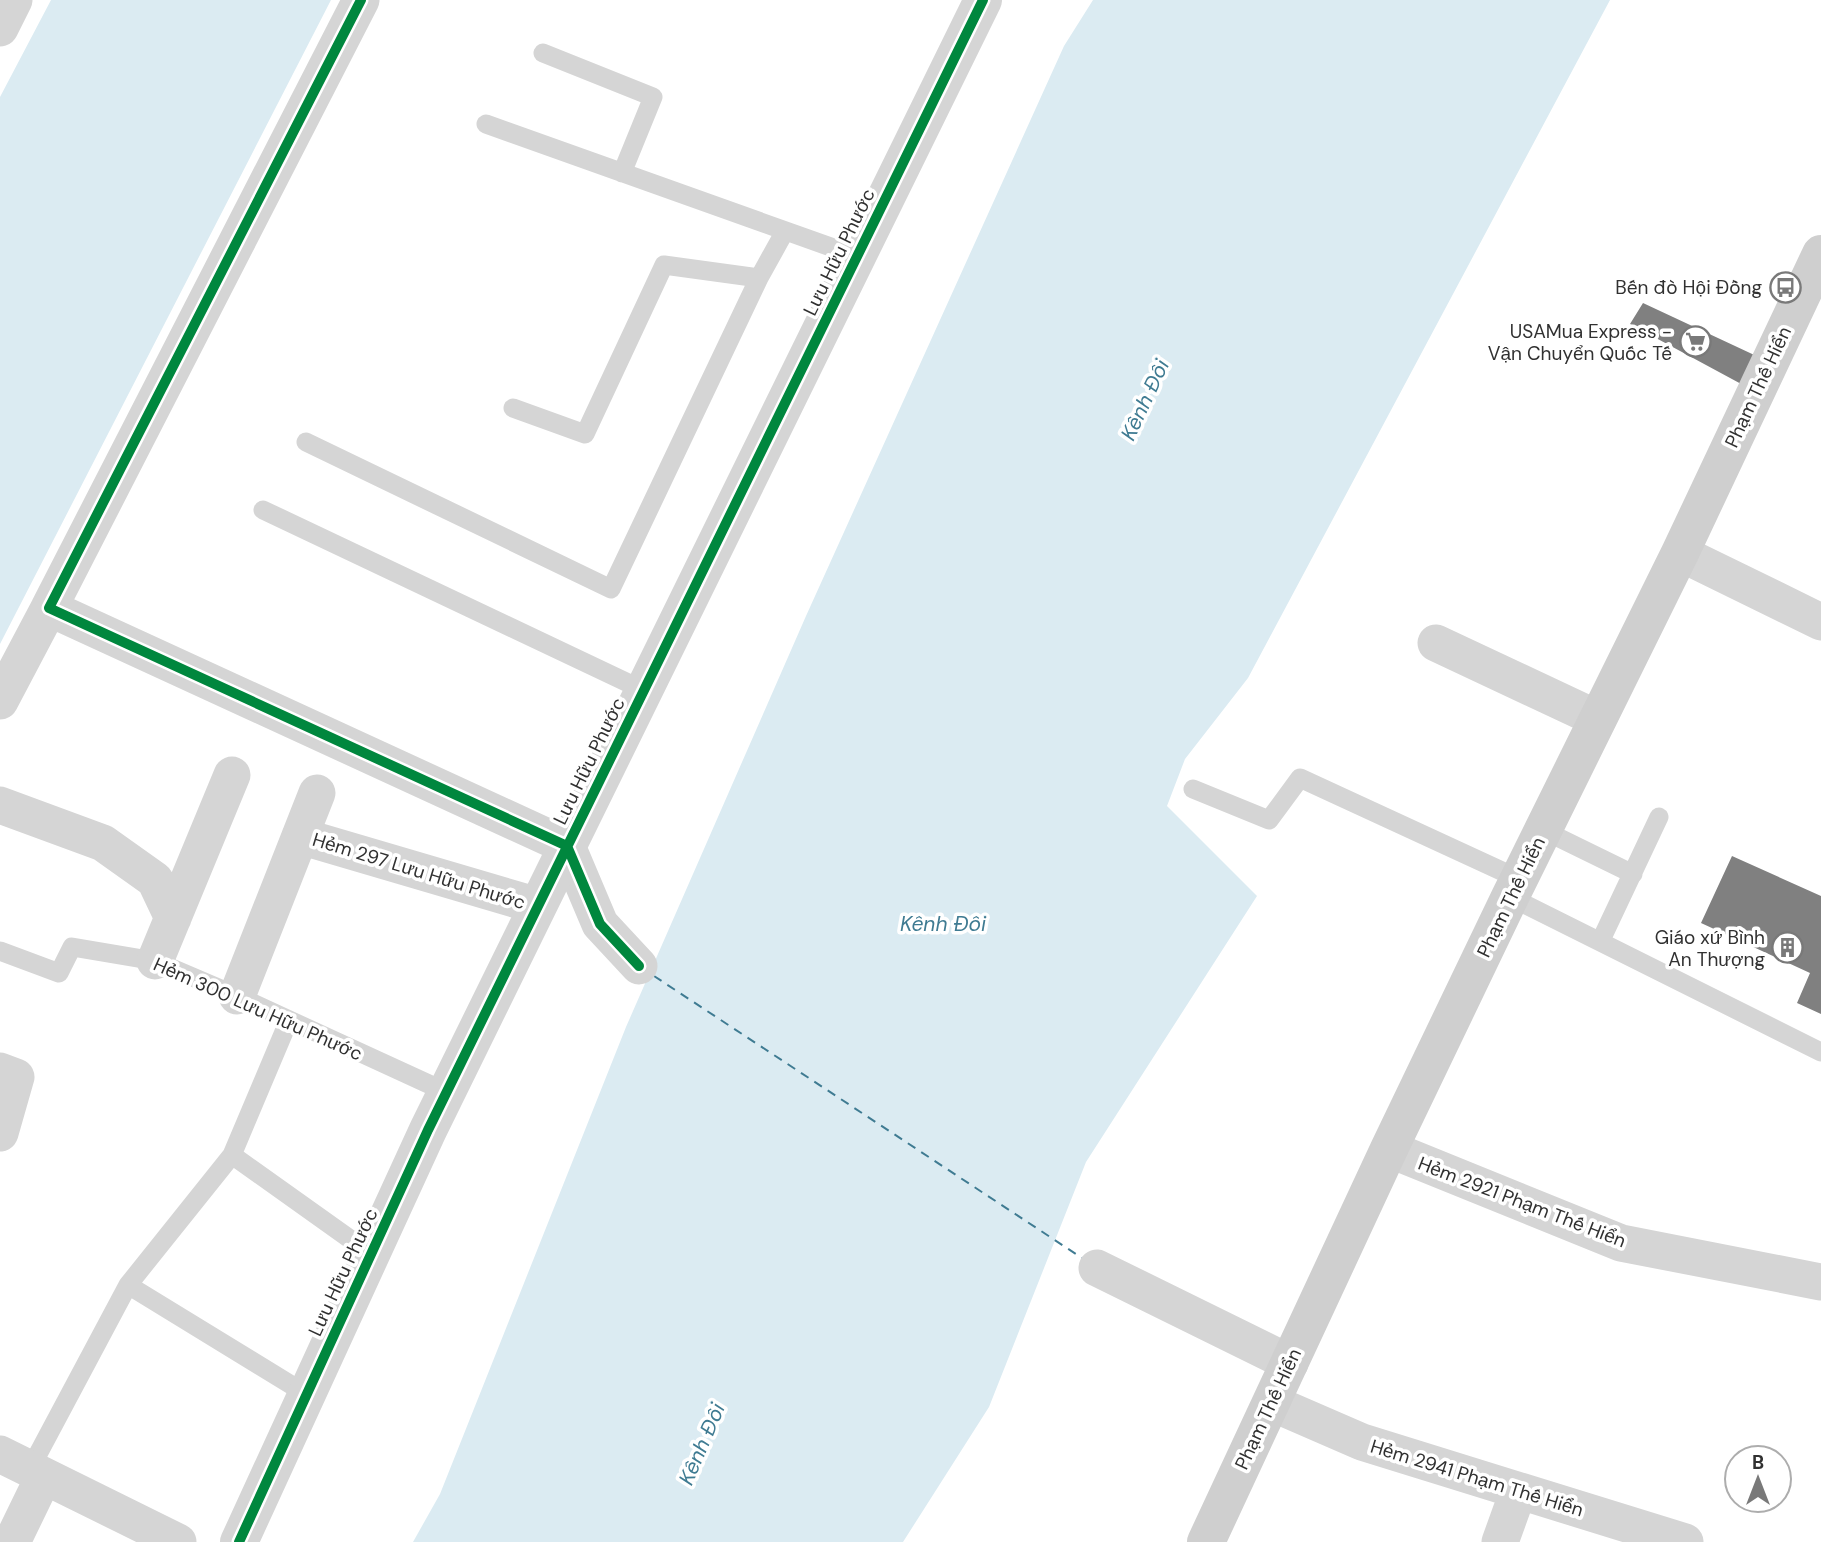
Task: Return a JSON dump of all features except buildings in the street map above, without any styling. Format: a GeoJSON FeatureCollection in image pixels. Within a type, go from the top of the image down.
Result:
{"type":"FeatureCollection","features":[{"type":"Feature","properties":{"kind":"main road","name":"Phạm Thế Hiển"},"geometry":{"type":"LineString","coordinates":[[1206,1542],[1514,888],[1680,553],[1819,263]]}},
{"type":"Feature","properties":{"kind":"street"},"geometry":{"type":"LineString","coordinates":[[0,28],[14,0]]}},
{"type":"Feature","properties":{"kind":"street"},"geometry":{"type":"LineString","coordinates":[[0,701],[361,0]]}},
{"type":"Feature","properties":{"kind":"street","name":"Lưu Hữu Phước"},"geometry":{"type":"LineString","coordinates":[[239,1542],[446,1093],[983,0]]}},
{"type":"Feature","properties":{"kind":"street"},"geometry":{"type":"LineString","coordinates":[[1680,553],[1821,622]]}},
{"type":"Feature","properties":{"kind":"street"},"geometry":{"type":"LineString","coordinates":[[49,608],[567,846],[600,924],[639,966]]}},
{"type":"Feature","properties":{"kind":"street"},"geometry":{"type":"LineString","coordinates":[[1436,643],[1598,719]]}},
{"type":"Feature","properties":{"kind":"street"},"geometry":{"type":"LineString","coordinates":[[155,961],[232,775]]}},
{"type":"Feature","properties":{"kind":"street","name":"Hẻm 297 Lưu Hữu Phước"},"geometry":{"type":"LineString","coordinates":[[237,996],[317,793]]}},
{"type":"Feature","properties":{"kind":"street"},"geometry":{"type":"LineString","coordinates":[[0,805],[103,843],[155,880],[173,918]]}},
{"type":"Feature","properties":{"kind":"street","name":"Hẻm 297 Lưu Hữu Phước"},"geometry":{"type":"LineString","coordinates":[[300,836],[538,906]]}},
{"type":"Feature","properties":{"kind":"street"},"geometry":{"type":"LineString","coordinates":[[0,1071],[16,1077],[0,1133]]}},
{"type":"Feature","properties":{"kind":"street","name":"Hẻm 2921 Phạm Thế Hiển"},"geometry":{"type":"LineString","coordinates":[[1389,1150],[1621,1243],[1821,1282]]}},
{"type":"Feature","properties":{"kind":"street"},"geometry":{"type":"LineString","coordinates":[[1097,1268],[1290,1363]]}},
{"type":"Feature","properties":{"kind":"street","name":"Hẻm 2941 Phạm Thế Hiển"},"geometry":{"type":"LineString","coordinates":[[1272,1403],[1362,1442],[1685,1542]]}},
{"type":"Feature","properties":{"kind":"street"},"geometry":{"type":"LineString","coordinates":[[12,1542],[24,1466],[178,1542]]}},
{"type":"Feature","properties":{"kind":"street"},"geometry":{"type":"LineString","coordinates":[[1500,1542],[1518,1492]]}},
{"type":"Feature","properties":{"kind":"lane"},"geometry":{"type":"LineString","coordinates":[[543,53],[653,97],[622,173]]}},
{"type":"Feature","properties":{"kind":"lane"},"geometry":{"type":"LineString","coordinates":[[486,124],[856,256]]}},
{"type":"Feature","properties":{"kind":"lane"},"geometry":{"type":"LineString","coordinates":[[306,442],[611,589],[759,278],[785,231]]}},
{"type":"Feature","properties":{"kind":"lane"},"geometry":{"type":"LineString","coordinates":[[513,408],[585,434],[664,265],[759,278]]}},
{"type":"Feature","properties":{"kind":"lane"},"geometry":{"type":"LineString","coordinates":[[263,510],[643,690]]}},
{"type":"Feature","properties":{"kind":"lane"},"geometry":{"type":"LineString","coordinates":[[1193,789],[1269,820],[1300,778],[1514,888],[1601,940],[1821,1052]]}},
{"type":"Feature","properties":{"kind":"lane"},"geometry":{"type":"LineString","coordinates":[[1601,940],[1659,817]]}},
{"type":"Feature","properties":{"kind":"lane"},"geometry":{"type":"LineString","coordinates":[[1543,830],[1633,874]]}},
{"type":"Feature","properties":{"kind":"lane","name":"Hẻm 300 Lưu Hữu Phước"},"geometry":{"type":"LineString","coordinates":[[0,951],[59,973],[72,947],[155,961],[446,1093]]}},
{"type":"Feature","properties":{"kind":"lane"},"geometry":{"type":"LineString","coordinates":[[24,1466],[128,1285],[232,1155],[289,1020]]}},
{"type":"Feature","properties":{"kind":"lane"},"geometry":{"type":"LineString","coordinates":[[232,1155],[371,1254]]}},
{"type":"Feature","properties":{"kind":"lane"},"geometry":{"type":"LineString","coordinates":[[128,1285],[306,1394]]}},
{"type":"Feature","properties":{"kind":"water"},"geometry":{"type":"Polygon","coordinates":[[[51,0],[331,0],[0,644],[0,97],[51,0]]]}},
{"type":"Feature","properties":{"kind":"water","name":"Kênh Đôi"},"geometry":{"type":"Polygon","coordinates":[[[1093,0],[1610,0],[1248,678],[1185,759],[1167,806],[1257,896],[1086,1162],[989,1407],[903,1542],[413,1542],[440,1494],[626,1027],[806,616],[1064,46],[1093,0]]]}},
{"type":"Feature","properties":{"kind":"ferry route"},"geometry":{"type":"LineString","coordinates":[[654,976],[1082,1258]]}},
{"type":"Feature","properties":{"kind":"cycle path"},"geometry":{"type":"LineString","coordinates":[[361,0],[49,608],[567,846],[600,924],[639,966]]}},
{"type":"Feature","properties":{"kind":"cycle path"},"geometry":{"type":"LineString","coordinates":[[239,1542],[428,1130],[983,0]]}},
{"type":"Feature","properties":{"kind":"place","name":"Bến đò Hội Đồng"},"geometry":{"type":"Point","coordinates":[1785,287]}},
{"type":"Feature","properties":{"kind":"place","name":"USAMua Express - Vận Chuyển Quốc Tế"},"geometry":{"type":"Point","coordinates":[1695,342]}},
{"type":"Feature","properties":{"kind":"place","name":"Giáo xứ Bình An Thượng"},"geometry":{"type":"Point","coordinates":[1788,948]}}]}
